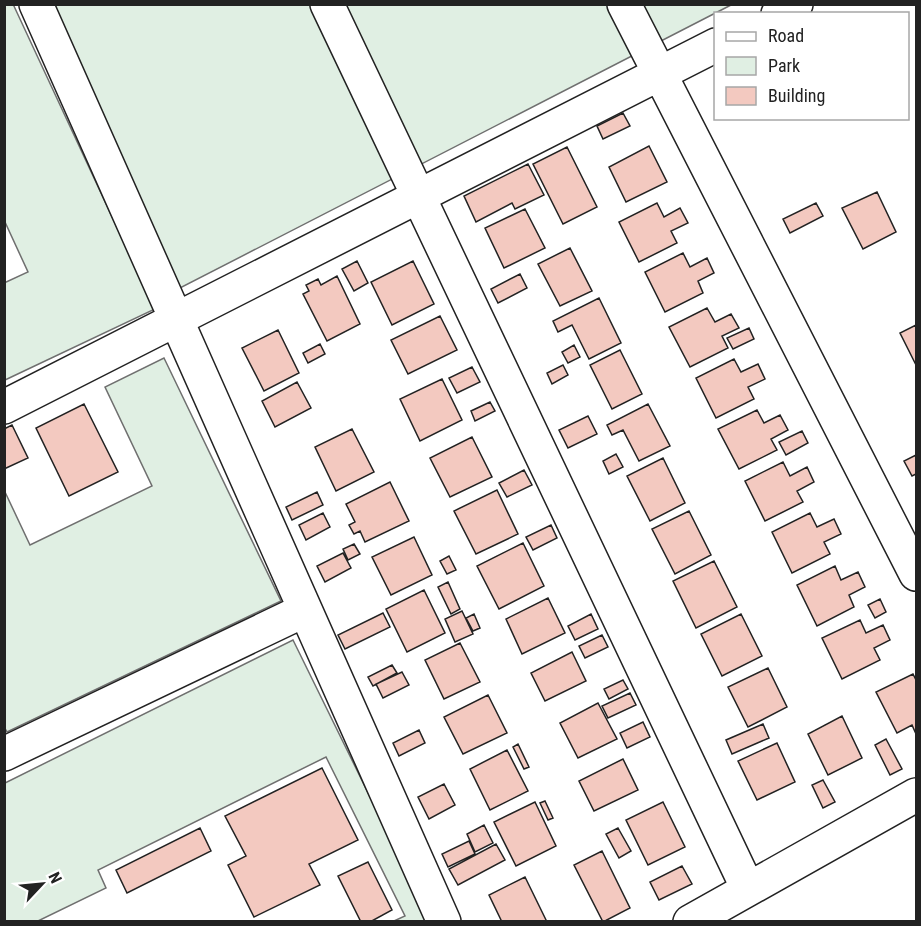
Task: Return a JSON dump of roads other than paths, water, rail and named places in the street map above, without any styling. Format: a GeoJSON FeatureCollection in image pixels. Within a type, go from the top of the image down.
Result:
{"type":"FeatureCollection","features":[{"type":"Feature","properties":{"kind":"street"},"geometry":{"type":"LineString","coordinates":[[36,4],[444,921]]}},
{"type":"Feature","properties":{"kind":"street"},"geometry":{"type":"LineString","coordinates":[[327,4],[748,889]]}},
{"type":"Feature","properties":{"kind":"street"},"geometry":{"type":"LineString","coordinates":[[624,4],[916,574]]}},
{"type":"Feature","properties":{"kind":"street"},"geometry":{"type":"LineString","coordinates":[[781,12],[795,4]]}},
{"type":"Feature","properties":{"kind":"street"},"geometry":{"type":"LineString","coordinates":[[4,408],[714,46]]}},
{"type":"Feature","properties":{"kind":"street"},"geometry":{"type":"LineString","coordinates":[[4,754],[305,610]]}},
{"type":"Feature","properties":{"kind":"street"},"geometry":{"type":"LineString","coordinates":[[690,921],[916,795]]}}]}
